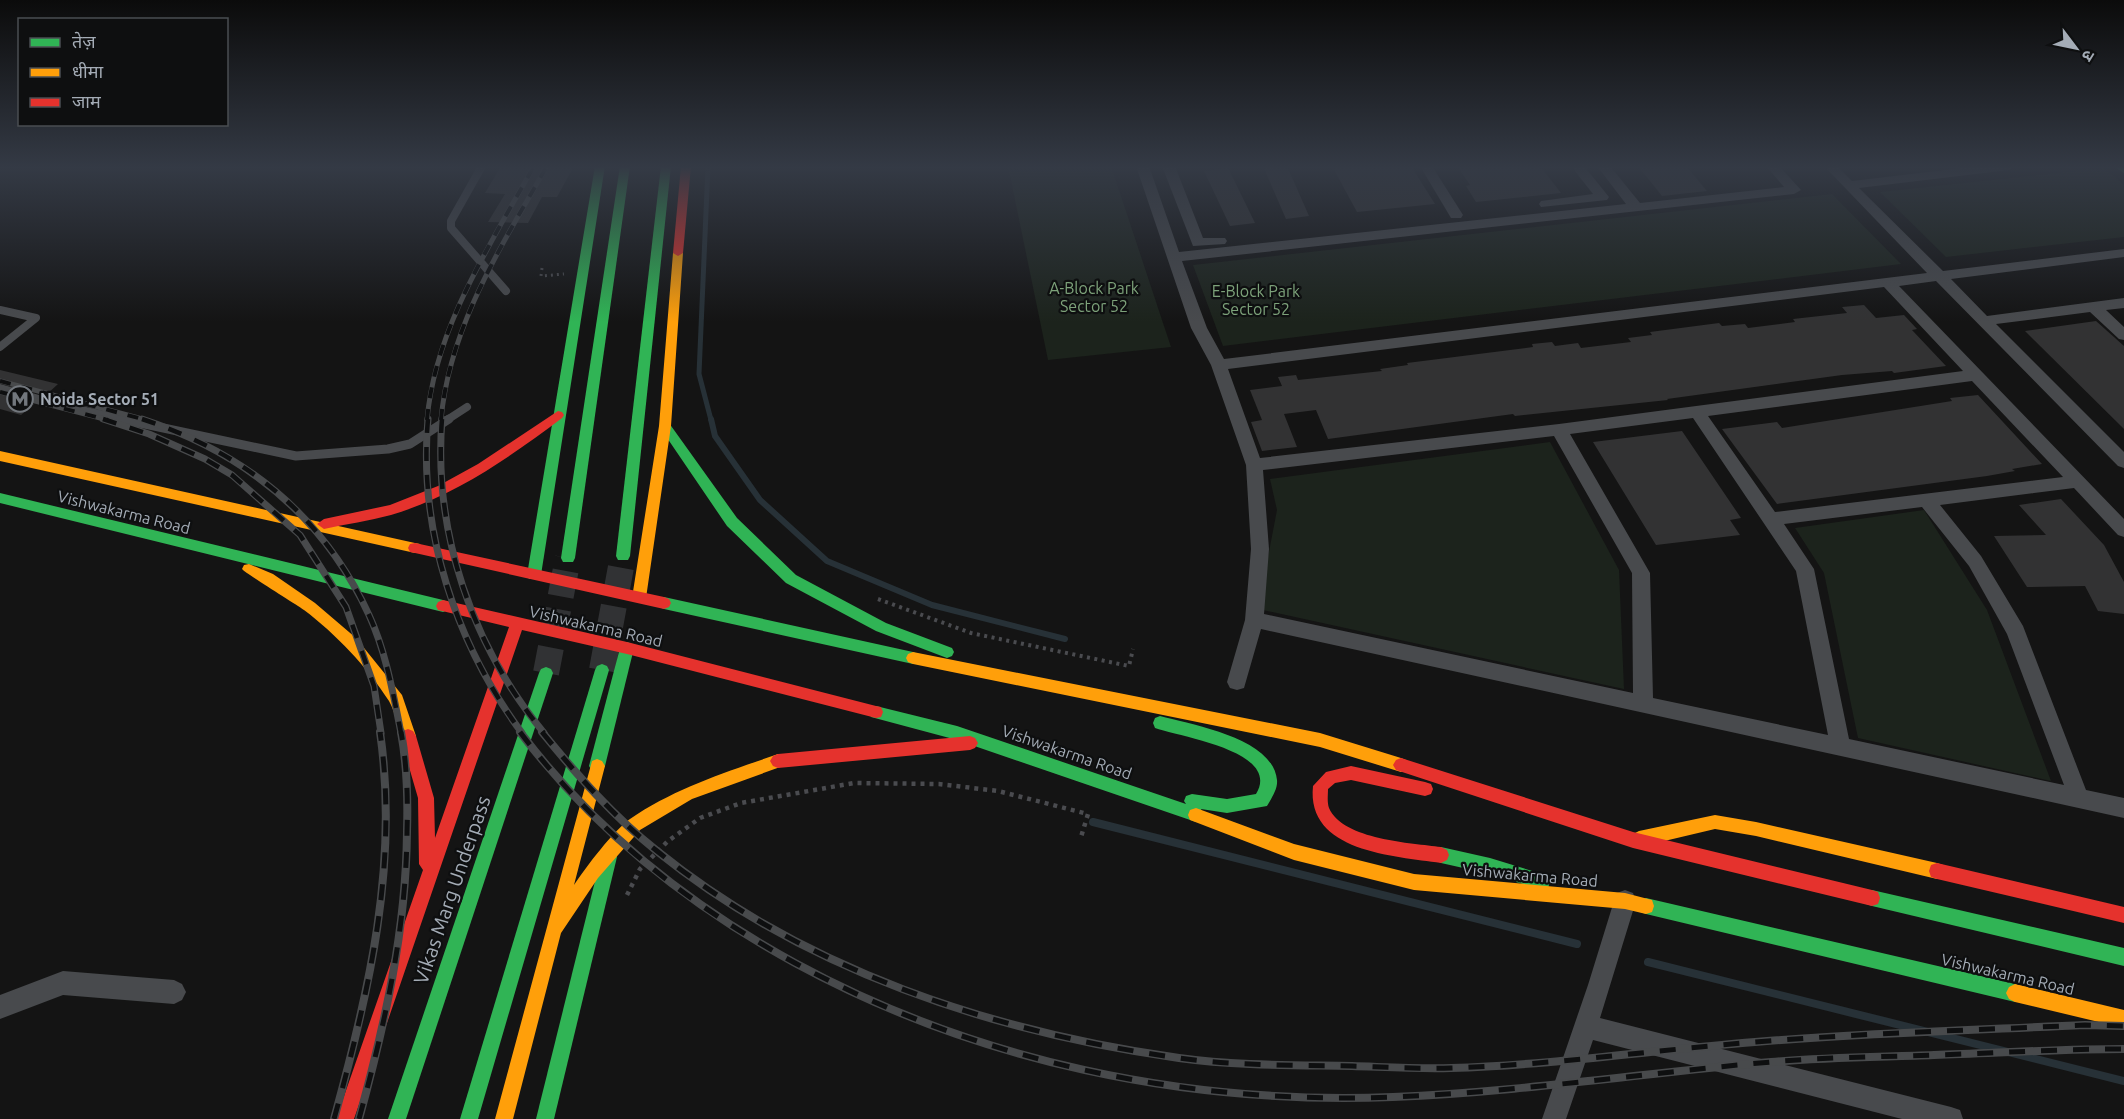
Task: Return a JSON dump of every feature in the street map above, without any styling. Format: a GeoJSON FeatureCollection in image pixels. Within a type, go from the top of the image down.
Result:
{"type":"FeatureCollection","features":[{"type":"Feature","properties":{"kind":"main road"},"geometry":{"type":"LineString","coordinates":[[534,575],[591,218]]}},
{"type":"Feature","properties":{"kind":"main road"},"geometry":{"type":"LineString","coordinates":[[568,558],[617,218]]}},
{"type":"Feature","properties":{"kind":"main road"},"geometry":{"type":"LineString","coordinates":[[623,556],[660,218]]}},
{"type":"Feature","properties":{"kind":"main road"},"geometry":{"type":"LineString","coordinates":[[639,598],[665,426],[681,218]]}},
{"type":"Feature","properties":{"kind":"main road"},"geometry":{"type":"LineString","coordinates":[[318,526],[400,507],[467,475],[520,443],[558,415]]}},
{"type":"Feature","properties":{"kind":"main road"},"geometry":{"type":"LineString","coordinates":[[665,426],[732,522],[790,579],[881,627],[960,657],[983,672]]}},
{"type":"Feature","properties":{"kind":"main road","name":"Vishwakarma Road"},"geometry":{"type":"LineString","coordinates":[[0,456],[639,598],[983,672],[1320,740],[1633,840],[1774,876],[2124,957]]}},
{"type":"Feature","properties":{"kind":"main road","name":"Vishwakarma Road"},"geometry":{"type":"LineString","coordinates":[[0,498],[216,552],[627,648],[986,742],[1150,798],[1294,852],[1414,882],[1624,901],[2124,1019]]}},
{"type":"Feature","properties":{"kind":"main road"},"geometry":{"type":"LineString","coordinates":[[216,552],[268,578],[310,607],[351,642],[397,700],[426,798],[427,882]]}},
{"type":"Feature","properties":{"kind":"main road"},"geometry":{"type":"LineString","coordinates":[[345,1119],[517,624]]}},
{"type":"Feature","properties":{"kind":"main road"},"geometry":{"type":"LineString","coordinates":[[504,1119],[627,648]]}},
{"type":"Feature","properties":{"kind":"main road"},"geometry":{"type":"LineString","coordinates":[[469,1119],[602,670]]}},
{"type":"Feature","properties":{"kind":"main road","name":"Vikas Marg Underpass"},"geometry":{"type":"LineString","coordinates":[[397,1119],[546,673]]}},
{"type":"Feature","properties":{"kind":"main road"},"geometry":{"type":"LineString","coordinates":[[1087,693],[1145,719],[1237,746],[1258,757],[1269,774],[1269,787],[1262,801],[1244,807],[1224,807],[1179,799],[1150,798]]}},
{"type":"Feature","properties":{"kind":"main road"},"geometry":{"type":"LineString","coordinates":[[556,927],[575,896],[610,851],[634,825],[687,794],[781,760],[986,742]]}},
{"type":"Feature","properties":{"kind":"main road"},"geometry":{"type":"LineString","coordinates":[[1498,795],[1429,790],[1351,773],[1331,777],[1321,786],[1319,807],[1330,823],[1355,837],[1459,858],[1588,896]]}},
{"type":"Feature","properties":{"kind":"main road"},"geometry":{"type":"LineString","coordinates":[[1633,840],[1715,822],[1756,828],[2124,915]]}},
{"type":"Feature","properties":{"kind":"main road"},"geometry":{"type":"LineString","coordinates":[[545,1119],[610,851]]}},
{"type":"Feature","properties":{"kind":"street"},"geometry":{"type":"LineString","coordinates":[[1161,218],[1199,328],[1219,365],[1254,465],[1260,549],[1254,620],[1236,682]]}},
{"type":"Feature","properties":{"kind":"street"},"geometry":{"type":"LineString","coordinates":[[1188,218],[1197,243],[1426,218]]}},
{"type":"Feature","properties":{"kind":"street"},"geometry":{"type":"LineString","coordinates":[[1174,256],[1530,218]]}},
{"type":"Feature","properties":{"kind":"street"},"geometry":{"type":"LineString","coordinates":[[1882,218],[2124,462]]}},
{"type":"Feature","properties":{"kind":"street"},"geometry":{"type":"LineString","coordinates":[[1219,365],[2124,254]]}},
{"type":"Feature","properties":{"kind":"street"},"geometry":{"type":"LineString","coordinates":[[1887,282],[2124,530]]}},
{"type":"Feature","properties":{"kind":"street"},"geometry":{"type":"LineString","coordinates":[[1984,321],[2124,303]]}},
{"type":"Feature","properties":{"kind":"street"},"geometry":{"type":"LineString","coordinates":[[2093,307],[2124,335]]}},
{"type":"Feature","properties":{"kind":"street"},"geometry":{"type":"LineString","coordinates":[[1254,465],[1559,430],[1977,375]]}},
{"type":"Feature","properties":{"kind":"street"},"geometry":{"type":"LineString","coordinates":[[1696,412],[1804,569],[1840,747]]}},
{"type":"Feature","properties":{"kind":"street"},"geometry":{"type":"LineString","coordinates":[[1559,430],[1641,573],[1643,705]]}},
{"type":"Feature","properties":{"kind":"street"},"geometry":{"type":"LineString","coordinates":[[1770,519],[2079,481]]}},
{"type":"Feature","properties":{"kind":"street"},"geometry":{"type":"LineString","coordinates":[[1926,500],[1975,561],[2016,632],[2079,798]]}},
{"type":"Feature","properties":{"kind":"street"},"geometry":{"type":"LineString","coordinates":[[1254,620],[2124,808]]}},
{"type":"Feature","properties":{"kind":"street"},"geometry":{"type":"LineString","coordinates":[[1554,1119],[1600,985],[1624,901]]}},
{"type":"Feature","properties":{"kind":"street"},"geometry":{"type":"LineString","coordinates":[[0,1007],[63,982],[174,992]]}},
{"type":"Feature","properties":{"kind":"street"},"geometry":{"type":"LineString","coordinates":[[1585,1026],[1952,1119]]}},
{"type":"Feature","properties":{"kind":"lane"},"geometry":{"type":"LineString","coordinates":[[453,218],[451,228],[506,291]]}},
{"type":"Feature","properties":{"kind":"lane"},"geometry":{"type":"LineString","coordinates":[[0,310],[36,318],[0,347]]}},
{"type":"Feature","properties":{"kind":"lane"},"geometry":{"type":"LineString","coordinates":[[0,388],[71,408],[296,456],[388,449],[410,444],[466,407]]}},
{"type":"Feature","properties":{"kind":"path"},"geometry":{"type":"LineString","coordinates":[[542,267],[541,276],[582,272]]}},
{"type":"Feature","properties":{"kind":"path"},"geometry":{"type":"LineString","coordinates":[[873,597],[971,633],[1129,666],[1133,649]]}},
{"type":"Feature","properties":{"kind":"path"},"geometry":{"type":"LineString","coordinates":[[622,905],[640,869],[668,841],[700,818],[741,803],[854,783],[939,784],[998,791],[1088,814],[1081,837]]}},
{"type":"Feature","properties":{"kind":"green space","name":"A-Block Park Sector 52"},"geometry":{"type":"Polygon","coordinates":[[[1019,218],[1128,218],[1171,347],[1048,360],[1019,218]]]}},
{"type":"Feature","properties":{"kind":"green space","name":"E-Block Park Sector 52"},"geometry":{"type":"Polygon","coordinates":[[[1614,218],[1856,218],[1901,264],[1223,346],[1193,265],[1614,218]]]}},
{"type":"Feature","properties":{"kind":"green space"},"geometry":{"type":"Polygon","coordinates":[[[1907,218],[2124,218],[2124,237],[1946,257],[1907,218]]]}},
{"type":"Feature","properties":{"kind":"green space"},"geometry":{"type":"Polygon","coordinates":[[[1550,442],[1619,570],[1624,689],[1258,609],[1277,510],[1270,479],[1550,442]]]}},
{"type":"Feature","properties":{"kind":"green space"},"geometry":{"type":"Polygon","coordinates":[[[1924,510],[1987,610],[2051,781],[1858,738],[1824,573],[1795,528],[1924,510]]]}},
{"type":"Feature","properties":{"kind":"building"},"geometry":{"type":"Polygon","coordinates":[[[490,218],[531,218],[528,223],[488,222],[490,218]]]}},
{"type":"Feature","properties":{"kind":"building"},"geometry":{"type":"Polygon","coordinates":[[[1226,218],[1253,218],[1255,223],[1230,226],[1226,218]]]}},
{"type":"Feature","properties":{"kind":"building"},"geometry":{"type":"Polygon","coordinates":[[[1864,305],[1876,318],[1904,315],[1917,329],[1912,330],[1946,366],[1894,373],[1892,371],[1842,375],[1668,400],[1515,416],[1513,414],[1328,439],[1316,410],[1284,414],[1297,447],[1262,451],[1251,422],[1262,420],[1250,390],[1282,386],[1278,377],[1296,375],[1298,380],[1382,371],[1380,369],[1408,365],[1407,363],[1533,347],[1532,344],[1552,342],[1555,346],[1578,343],[1581,348],[1631,342],[1628,338],[1652,335],[1650,332],[1719,323],[1722,326],[1745,324],[1748,328],[1795,322],[1793,319],[1847,313],[1842,307],[1864,305]]]}},
{"type":"Feature","properties":{"kind":"building"},"geometry":{"type":"Polygon","coordinates":[[[2096,321],[2124,346],[2124,429],[2025,331],[2096,321]]]}},
{"type":"Feature","properties":{"kind":"building"},"geometry":{"type":"Polygon","coordinates":[[[0,370],[58,384],[46,395],[0,382],[0,370]]]}},
{"type":"Feature","properties":{"kind":"building"},"geometry":{"type":"Polygon","coordinates":[[[0,394],[34,404],[21,415],[0,409],[0,394]]]}},
{"type":"Feature","properties":{"kind":"building"},"geometry":{"type":"Polygon","coordinates":[[[1978,395],[2042,464],[1987,476],[1777,504],[1722,429],[1777,422],[1782,428],[1978,395]]]}},
{"type":"Feature","properties":{"kind":"building"},"geometry":{"type":"Polygon","coordinates":[[[1682,431],[1741,518],[1730,520],[1740,535],[1656,545],[1593,442],[1682,431]]]}},
{"type":"Feature","properties":{"kind":"building"},"geometry":{"type":"Polygon","coordinates":[[[2061,499],[2104,545],[2124,582],[2124,614],[2098,611],[2085,586],[2027,587],[1994,536],[2046,535],[2019,505],[2061,499]]]}},
{"type":"Feature","properties":{"kind":"waterway"},"geometry":{"type":"LineString","coordinates":[[706,218],[699,374],[711,420]]}},
{"type":"Feature","properties":{"kind":"waterway"},"geometry":{"type":"LineString","coordinates":[[711,419],[715,436],[760,500],[827,561],[932,605],[1065,639]]}},
{"type":"Feature","properties":{"kind":"waterway"},"geometry":{"type":"LineString","coordinates":[[1093,822],[1577,944]]}},
{"type":"Feature","properties":{"kind":"waterway"},"geometry":{"type":"LineString","coordinates":[[1648,962],[2124,1081]]}},
{"type":"Feature","properties":{"kind":"tunnel"},"geometry":{"type":"LineString","coordinates":[[602,670],[623,556]]}},
{"type":"Feature","properties":{"kind":"tunnel"},"geometry":{"type":"LineString","coordinates":[[546,673],[568,558]]}},
{"type":"Feature","properties":{"kind":"railway"},"geometry":{"type":"LineString","coordinates":[[427,420],[432,386],[453,320],[467,288],[505,218]]}},
{"type":"Feature","properties":{"kind":"railway"},"geometry":{"type":"LineString","coordinates":[[441,420],[446,386],[466,320],[480,288],[517,218]]}},
{"type":"Feature","properties":{"kind":"railway"},"geometry":{"type":"LineString","coordinates":[[0,381],[146,420]]}},
{"type":"Feature","properties":{"kind":"railway"},"geometry":{"type":"LineString","coordinates":[[0,392],[108,420]]}},
{"type":"Feature","properties":{"kind":"railway"},"geometry":{"type":"LineString","coordinates":[[103,419],[149,434],[205,459],[232,475],[300,535],[346,607],[374,686],[381,733]]}},
{"type":"Feature","properties":{"kind":"railway"},"geometry":{"type":"LineString","coordinates":[[142,419],[179,433],[247,470],[277,492],[329,547],[350,579],[375,629],[388,673],[401,733]]}},
{"type":"Feature","properties":{"kind":"railway"},"geometry":{"type":"LineString","coordinates":[[428,419],[426,461],[429,502],[446,584],[478,662],[522,733]]}},
{"type":"Feature","properties":{"kind":"railway"},"geometry":{"type":"LineString","coordinates":[[442,419],[441,461],[444,504],[451,545],[463,586],[496,663],[544,733]]}},
{"type":"Feature","properties":{"kind":"railway"},"geometry":{"type":"LineString","coordinates":[[334,1119],[369,976],[383,879],[386,830],[385,781],[380,732]]}},
{"type":"Feature","properties":{"kind":"railway"},"geometry":{"type":"LineString","coordinates":[[359,1119],[385,1013],[403,905],[407,807],[406,769],[401,732]]}},
{"type":"Feature","properties":{"kind":"railway"},"geometry":{"type":"LineString","coordinates":[[520,732],[549,768],[611,833],[680,890],[755,940],[864,998],[936,1027],[1010,1051],[1085,1070],[1161,1084],[1238,1093],[1316,1098],[1393,1097],[1535,1087],[1791,1060],[2124,1049]]}},
{"type":"Feature","properties":{"kind":"railway"},"geometry":{"type":"LineString","coordinates":[[542,732],[596,794],[641,838],[714,893],[774,930],[838,962],[903,989],[971,1012],[1109,1047],[1179,1058],[1266,1065],[1451,1068],[1527,1064],[1717,1045],[1838,1036],[2085,1025],[2124,1026]]}},
{"type":"Feature","properties":{"kind":"traffic: fast"},"geometry":{"type":"LineString","coordinates":[[534,575],[592,218]]}},
{"type":"Feature","properties":{"kind":"traffic: fast"},"geometry":{"type":"LineString","coordinates":[[568,558],[617,218]]}},
{"type":"Feature","properties":{"kind":"traffic: fast"},"geometry":{"type":"LineString","coordinates":[[623,556],[660,218]]}},
{"type":"Feature","properties":{"kind":"traffic: fast"},"geometry":{"type":"LineString","coordinates":[[665,426],[732,522],[791,579],[881,627],[947,652]]}},
{"type":"Feature","properties":{"kind":"traffic: fast"},"geometry":{"type":"LineString","coordinates":[[0,498],[443,606]]}},
{"type":"Feature","properties":{"kind":"traffic: fast"},"geometry":{"type":"LineString","coordinates":[[664,603],[913,658]]}},
{"type":"Feature","properties":{"kind":"traffic: fast"},"geometry":{"type":"LineString","coordinates":[[597,766],[627,648]]}},
{"type":"Feature","properties":{"kind":"traffic: fast"},"geometry":{"type":"LineString","coordinates":[[469,1119],[602,670]]}},
{"type":"Feature","properties":{"kind":"traffic: fast"},"geometry":{"type":"LineString","coordinates":[[397,1119],[546,673]]}},
{"type":"Feature","properties":{"kind":"traffic: fast"},"geometry":{"type":"LineString","coordinates":[[876,712],[957,733],[1196,815]]}},
{"type":"Feature","properties":{"kind":"traffic: fast"},"geometry":{"type":"LineString","coordinates":[[1160,723],[1206,735],[1241,748],[1265,767],[1269,782],[1261,801],[1227,806],[1192,801]]}},
{"type":"Feature","properties":{"kind":"traffic: fast"},"geometry":{"type":"LineString","coordinates":[[1441,855],[1490,866],[1542,882]]}},
{"type":"Feature","properties":{"kind":"traffic: fast"},"geometry":{"type":"LineString","coordinates":[[545,1119],[609,857]]}},
{"type":"Feature","properties":{"kind":"traffic: fast"},"geometry":{"type":"LineString","coordinates":[[1872,898],[2124,957]]}},
{"type":"Feature","properties":{"kind":"traffic: fast"},"geometry":{"type":"LineString","coordinates":[[1646,906],[2015,993]]}},
{"type":"Feature","properties":{"kind":"traffic: slow"},"geometry":{"type":"LineString","coordinates":[[639,598],[665,426],[678,253]]}},
{"type":"Feature","properties":{"kind":"traffic: slow"},"geometry":{"type":"LineString","coordinates":[[0,456],[415,548]]}},
{"type":"Feature","properties":{"kind":"traffic: slow"},"geometry":{"type":"LineString","coordinates":[[249,569],[268,578],[310,607],[351,642],[397,700],[408,736]]}},
{"type":"Feature","properties":{"kind":"traffic: slow"},"geometry":{"type":"LineString","coordinates":[[913,658],[1320,740],[1401,765]]}},
{"type":"Feature","properties":{"kind":"traffic: slow"},"geometry":{"type":"LineString","coordinates":[[556,927],[592,872],[634,825],[687,794],[778,761]]}},
{"type":"Feature","properties":{"kind":"traffic: slow"},"geometry":{"type":"LineString","coordinates":[[504,1119],[597,766]]}},
{"type":"Feature","properties":{"kind":"traffic: slow"},"geometry":{"type":"LineString","coordinates":[[1196,815],[1294,852],[1414,882],[1625,901],[1646,906]]}},
{"type":"Feature","properties":{"kind":"traffic: slow"},"geometry":{"type":"LineString","coordinates":[[1639,839],[1715,822],[1756,829],[1937,871]]}},
{"type":"Feature","properties":{"kind":"traffic: slow"},"geometry":{"type":"LineString","coordinates":[[2015,993],[2124,1019]]}},
{"type":"Feature","properties":{"kind":"traffic: jam"},"geometry":{"type":"LineString","coordinates":[[678,253],[681,218]]}},
{"type":"Feature","properties":{"kind":"traffic: jam"},"geometry":{"type":"LineString","coordinates":[[324,524],[372,515],[421,499],[463,479],[502,455],[558,415]]}},
{"type":"Feature","properties":{"kind":"traffic: jam"},"geometry":{"type":"LineString","coordinates":[[415,548],[664,603]]}},
{"type":"Feature","properties":{"kind":"traffic: jam"},"geometry":{"type":"LineString","coordinates":[[443,606],[627,648],[876,712]]}},
{"type":"Feature","properties":{"kind":"traffic: jam"},"geometry":{"type":"LineString","coordinates":[[345,1119],[517,624]]}},
{"type":"Feature","properties":{"kind":"traffic: jam"},"geometry":{"type":"LineString","coordinates":[[408,736],[426,798],[427,864]]}},
{"type":"Feature","properties":{"kind":"traffic: jam"},"geometry":{"type":"LineString","coordinates":[[778,761],[970,743]]}},
{"type":"Feature","properties":{"kind":"traffic: jam"},"geometry":{"type":"LineString","coordinates":[[1401,765],[1633,840],[1872,898]]}},
{"type":"Feature","properties":{"kind":"traffic: jam"},"geometry":{"type":"LineString","coordinates":[[1425,789],[1351,773],[1331,777],[1321,786],[1322,811],[1332,825],[1360,840],[1377,845],[1441,855]]}},
{"type":"Feature","properties":{"kind":"traffic: jam"},"geometry":{"type":"LineString","coordinates":[[1937,871],[2124,915]]}},
{"type":"Feature","properties":{"kind":"place","name":"Noida Sector 51"},"geometry":{"type":"Point","coordinates":[20,399]}}]}
